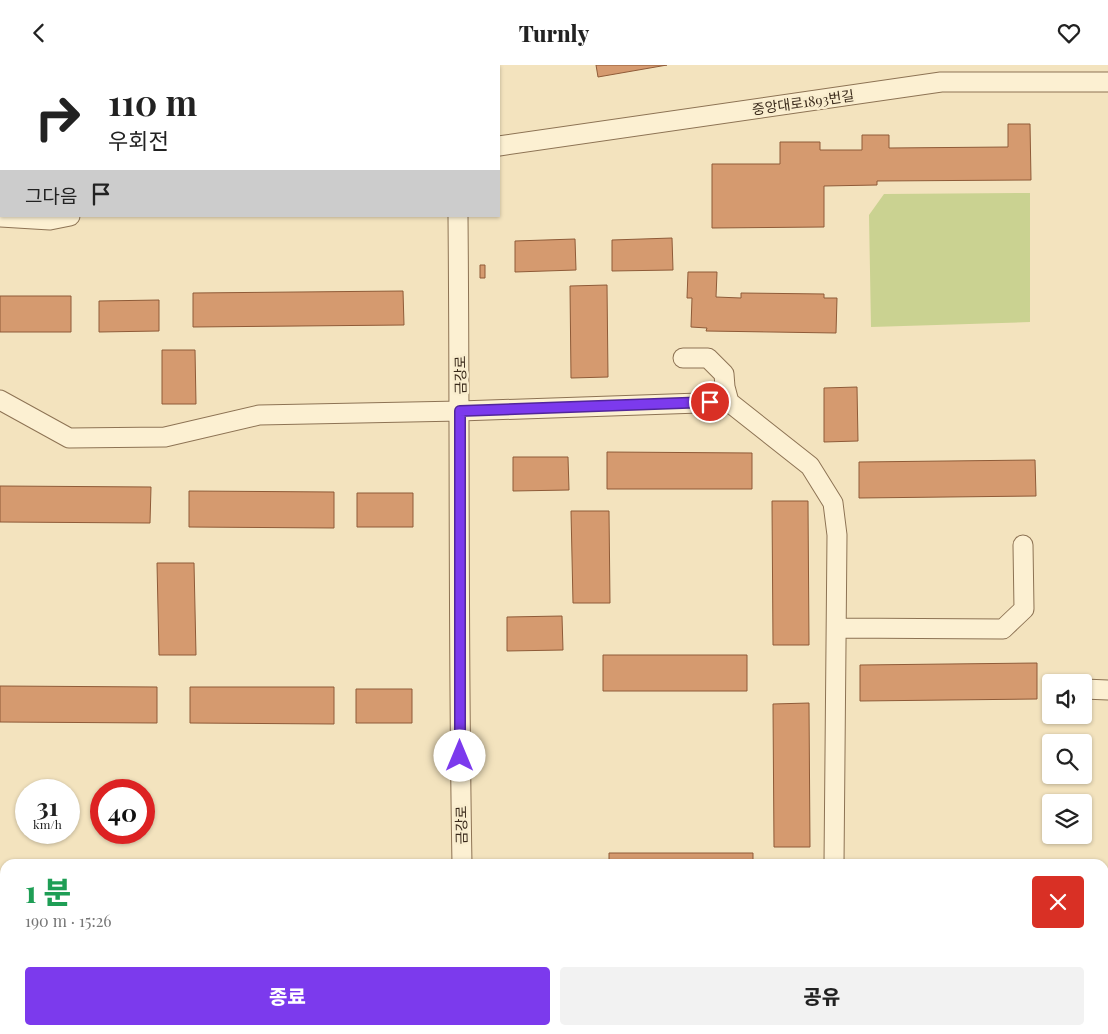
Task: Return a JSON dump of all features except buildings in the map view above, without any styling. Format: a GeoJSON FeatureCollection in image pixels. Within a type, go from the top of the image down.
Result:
{"type":"FeatureCollection","features":[{"type":"Feature","properties":{"kind":"street","name":"중앙대로1893번길"},"geometry":{"type":"LineString","coordinates":[[500,146],[941,74],[1108,82]]}},
{"type":"Feature","properties":{"kind":"street"},"geometry":{"type":"LineString","coordinates":[[0,217],[50,220],[65,217]]}},
{"type":"Feature","properties":{"kind":"street","name":"금강로"},"geometry":{"type":"LineString","coordinates":[[458,217],[462,859]]}},
{"type":"Feature","properties":{"kind":"street"},"geometry":{"type":"LineString","coordinates":[[683,358],[708,358],[724,374],[725,387],[730,402],[810,466],[833,503],[837,535],[834,859]]}},
{"type":"Feature","properties":{"kind":"street"},"geometry":{"type":"LineString","coordinates":[[0,400],[69,438],[165,437],[259,415],[460,411],[730,402]]}},
{"type":"Feature","properties":{"kind":"street"},"geometry":{"type":"LineString","coordinates":[[837,628],[1003,629],[1024,609],[1023,545]]}},
{"type":"Feature","properties":{"kind":"street"},"geometry":{"type":"LineString","coordinates":[[1092,689],[1108,689]]}},
{"type":"Feature","properties":{"kind":"green space"},"geometry":{"type":"Polygon","coordinates":[[[1030,193],[1030,322],[871,327],[869,215],[884,194],[1030,193]]]}},
{"type":"Feature","properties":{"kind":"route"},"geometry":{"type":"LineString","coordinates":[[460,756],[460,411],[710,402]]}}]}
